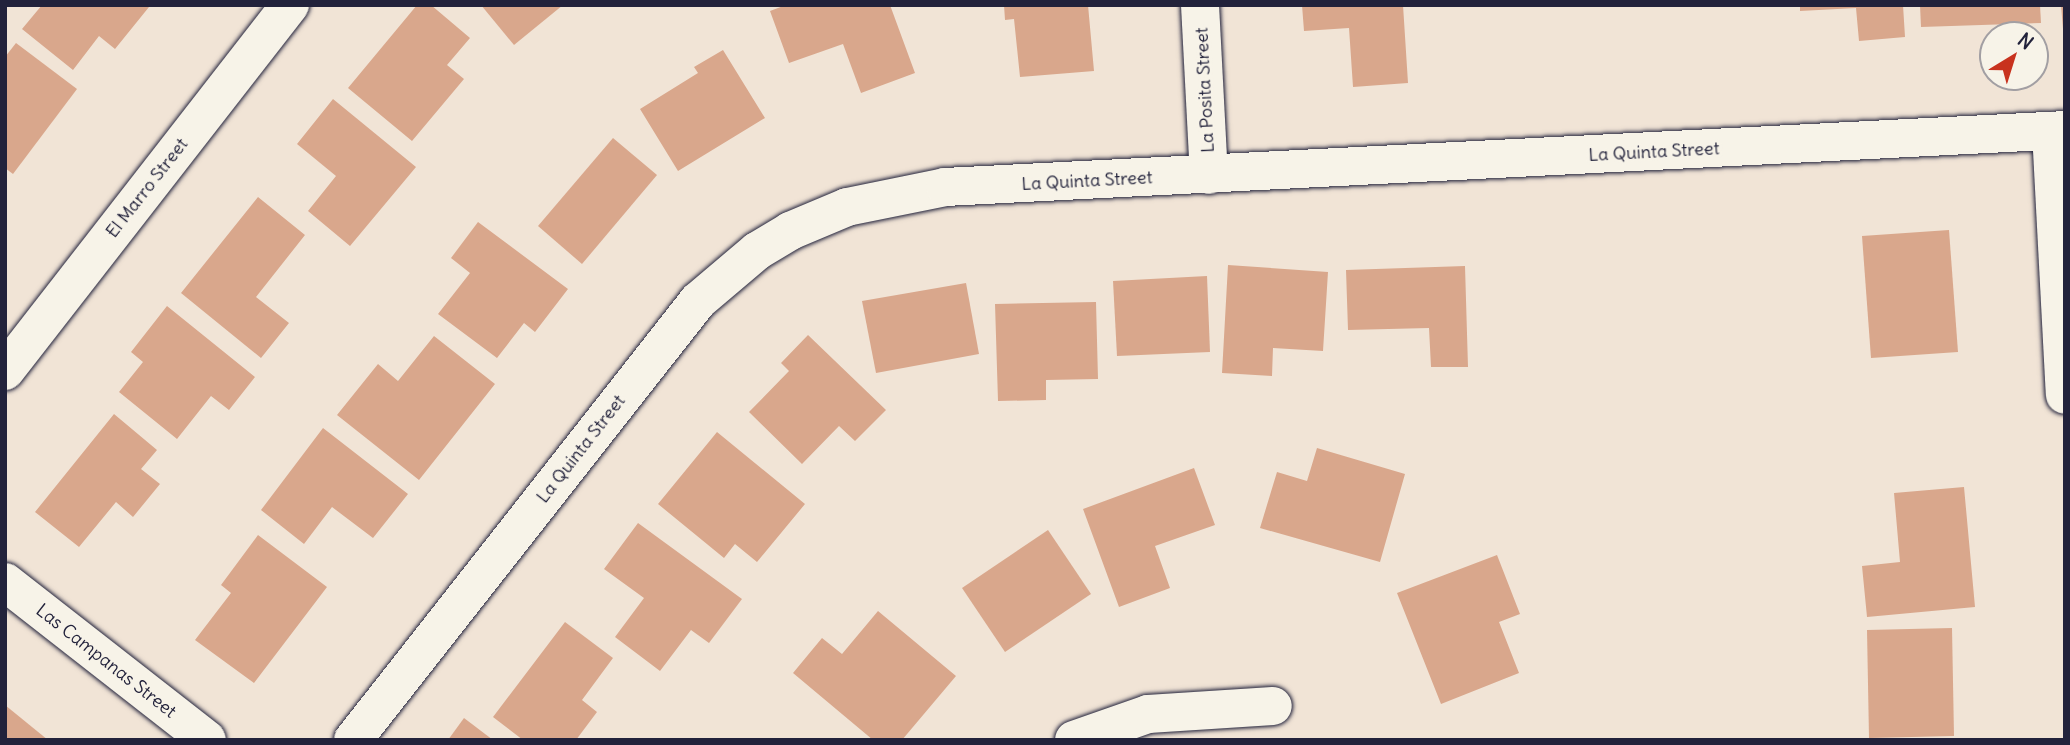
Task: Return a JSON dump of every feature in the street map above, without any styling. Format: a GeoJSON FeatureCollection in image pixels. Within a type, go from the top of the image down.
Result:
{"type":"FeatureCollection","features":[{"type":"Feature","properties":{"kind":"street","name":"El Marro Street"},"geometry":{"type":"LineString","coordinates":[[5,371],[290,5]]}},
{"type":"Feature","properties":{"kind":"street","name":"La Posita Street"},"geometry":{"type":"LineString","coordinates":[[1200,5],[1209,175]]}},
{"type":"Feature","properties":{"kind":"street","name":"La Quinta Street"},"geometry":{"type":"LineString","coordinates":[[353,740],[698,301],[757,251],[790,231],[847,207],[945,187],[2058,130]]}},
{"type":"Feature","properties":{"kind":"street"},"geometry":{"type":"LineString","coordinates":[[2058,130],[2065,395]]}},
{"type":"Feature","properties":{"kind":"street","name":"Las Campanas Street"},"geometry":{"type":"LineString","coordinates":[[5,582],[206,740]]}},
{"type":"Feature","properties":{"kind":"street"},"geometry":{"type":"LineString","coordinates":[[1073,740],[1148,715],[1273,706]]}},
{"type":"Feature","properties":{"kind":"building"},"geometry":{"type":"Polygon","coordinates":[[[42,5],[149,7],[115,49],[99,36],[73,70],[22,29],[42,5]]]}},
{"type":"Feature","properties":{"kind":"building"},"geometry":{"type":"Polygon","coordinates":[[[417,5],[431,5],[470,38],[447,65],[464,79],[412,141],[348,88],[417,5]]]}},
{"type":"Feature","properties":{"kind":"building"},"geometry":{"type":"Polygon","coordinates":[[[481,5],[563,5],[514,45],[481,5]]]}},
{"type":"Feature","properties":{"kind":"building"},"geometry":{"type":"Polygon","coordinates":[[[786,5],[890,5],[915,73],[861,93],[843,44],[789,63],[770,11],[786,5]]]}},
{"type":"Feature","properties":{"kind":"building"},"geometry":{"type":"Polygon","coordinates":[[[1004,5],[1088,5],[1094,71],[1020,77],[1014,19],[1005,20],[1004,5]]]}},
{"type":"Feature","properties":{"kind":"building"},"geometry":{"type":"Polygon","coordinates":[[[1302,5],[1403,5],[1408,83],[1353,87],[1349,28],[1304,31],[1302,5]]]}},
{"type":"Feature","properties":{"kind":"building"},"geometry":{"type":"Polygon","coordinates":[[[1800,5],[1903,5],[1905,37],[1859,41],[1856,8],[1800,11],[1800,5]]]}},
{"type":"Feature","properties":{"kind":"building"},"geometry":{"type":"Polygon","coordinates":[[[1920,5],[2040,5],[2041,21],[1979,21],[1979,25],[1921,27],[1920,5]]]}},
{"type":"Feature","properties":{"kind":"building"},"geometry":{"type":"Polygon","coordinates":[[[2061,5],[2065,5],[2065,29],[2063,29],[2061,5]]]}},
{"type":"Feature","properties":{"kind":"building"},"geometry":{"type":"Polygon","coordinates":[[[16,43],[77,89],[13,174],[5,168],[5,57],[16,43]]]}},
{"type":"Feature","properties":{"kind":"building"},"geometry":{"type":"Polygon","coordinates":[[[723,50],[765,118],[678,171],[640,109],[698,73],[694,67],[723,50]]]}},
{"type":"Feature","properties":{"kind":"building"},"geometry":{"type":"Polygon","coordinates":[[[333,99],[416,167],[350,246],[308,211],[336,176],[297,144],[333,99]]]}},
{"type":"Feature","properties":{"kind":"building"},"geometry":{"type":"Polygon","coordinates":[[[613,138],[657,175],[582,264],[538,226],[613,138]]]}},
{"type":"Feature","properties":{"kind":"building"},"geometry":{"type":"Polygon","coordinates":[[[258,197],[305,235],[256,297],[289,323],[261,358],[181,293],[258,197]]]}},
{"type":"Feature","properties":{"kind":"building"},"geometry":{"type":"Polygon","coordinates":[[[478,222],[568,289],[535,332],[524,323],[497,358],[438,314],[470,273],[451,258],[478,222]]]}},
{"type":"Feature","properties":{"kind":"building"},"geometry":{"type":"Polygon","coordinates":[[[1949,230],[1958,352],[1871,358],[1862,236],[1949,230]]]}},
{"type":"Feature","properties":{"kind":"building"},"geometry":{"type":"Polygon","coordinates":[[[1228,265],[1328,272],[1323,351],[1273,348],[1272,376],[1222,373],[1228,265]]]}},
{"type":"Feature","properties":{"kind":"building"},"geometry":{"type":"Polygon","coordinates":[[[1465,266],[1468,367],[1431,367],[1429,328],[1348,330],[1346,270],[1465,266]]]}},
{"type":"Feature","properties":{"kind":"building"},"geometry":{"type":"Polygon","coordinates":[[[1207,276],[1210,352],[1117,356],[1113,281],[1207,276]]]}},
{"type":"Feature","properties":{"kind":"building"},"geometry":{"type":"Polygon","coordinates":[[[966,283],[979,354],[876,373],[862,301],[966,283]]]}},
{"type":"Feature","properties":{"kind":"building"},"geometry":{"type":"Polygon","coordinates":[[[1096,302],[1098,379],[1046,380],[1046,400],[998,401],[995,304],[1096,302]]]}},
{"type":"Feature","properties":{"kind":"building"},"geometry":{"type":"Polygon","coordinates":[[[167,306],[255,377],[229,410],[211,396],[177,439],[119,392],[143,362],[131,352],[167,306]]]}},
{"type":"Feature","properties":{"kind":"building"},"geometry":{"type":"Polygon","coordinates":[[[808,335],[886,410],[855,441],[839,426],[802,464],[749,412],[789,371],[781,363],[808,335]]]}},
{"type":"Feature","properties":{"kind":"building"},"geometry":{"type":"Polygon","coordinates":[[[434,336],[495,384],[419,480],[337,415],[378,364],[398,381],[434,336]]]}},
{"type":"Feature","properties":{"kind":"building"},"geometry":{"type":"Polygon","coordinates":[[[114,414],[157,450],[141,469],[160,484],[133,517],[116,502],[79,547],[35,512],[114,414]]]}},
{"type":"Feature","properties":{"kind":"building"},"geometry":{"type":"Polygon","coordinates":[[[323,428],[408,494],[373,538],[332,507],[304,544],[261,510],[323,428]]]}},
{"type":"Feature","properties":{"kind":"building"},"geometry":{"type":"Polygon","coordinates":[[[717,432],[805,504],[757,562],[735,544],[724,558],[658,504],[717,432]]]}},
{"type":"Feature","properties":{"kind":"building"},"geometry":{"type":"Polygon","coordinates":[[[1317,448],[1405,474],[1380,562],[1260,528],[1277,472],[1307,481],[1317,448]]]}},
{"type":"Feature","properties":{"kind":"building"},"geometry":{"type":"Polygon","coordinates":[[[1194,468],[1215,525],[1155,546],[1170,588],[1119,607],[1083,509],[1194,468]]]}},
{"type":"Feature","properties":{"kind":"building"},"geometry":{"type":"Polygon","coordinates":[[[1964,487],[1975,607],[1867,617],[1862,566],[1900,562],[1894,493],[1964,487]]]}},
{"type":"Feature","properties":{"kind":"building"},"geometry":{"type":"Polygon","coordinates":[[[638,523],[742,599],[709,643],[691,630],[660,671],[615,637],[644,598],[604,569],[638,523]]]}},
{"type":"Feature","properties":{"kind":"building"},"geometry":{"type":"Polygon","coordinates":[[[1048,530],[1091,594],[1005,652],[962,588],[1048,530]]]}},
{"type":"Feature","properties":{"kind":"building"},"geometry":{"type":"Polygon","coordinates":[[[258,535],[327,587],[254,683],[195,640],[231,593],[221,585],[258,535]]]}},
{"type":"Feature","properties":{"kind":"building"},"geometry":{"type":"Polygon","coordinates":[[[1497,555],[1520,614],[1499,622],[1519,673],[1441,704],[1397,593],[1497,555]]]}},
{"type":"Feature","properties":{"kind":"building"},"geometry":{"type":"Polygon","coordinates":[[[878,611],[956,676],[902,740],[873,740],[793,673],[822,638],[842,654],[878,611]]]}},
{"type":"Feature","properties":{"kind":"building"},"geometry":{"type":"Polygon","coordinates":[[[565,622],[613,658],[582,700],[597,712],[576,740],[523,740],[493,717],[565,622]]]}},
{"type":"Feature","properties":{"kind":"building"},"geometry":{"type":"Polygon","coordinates":[[[1952,628],[1954,736],[1869,738],[1867,630],[1952,628]]]}},
{"type":"Feature","properties":{"kind":"building"},"geometry":{"type":"Polygon","coordinates":[[[5,705],[48,740],[5,740],[5,705]]]}},
{"type":"Feature","properties":{"kind":"building"},"geometry":{"type":"Polygon","coordinates":[[[464,718],[493,740],[448,740],[464,718]]]}}]}
